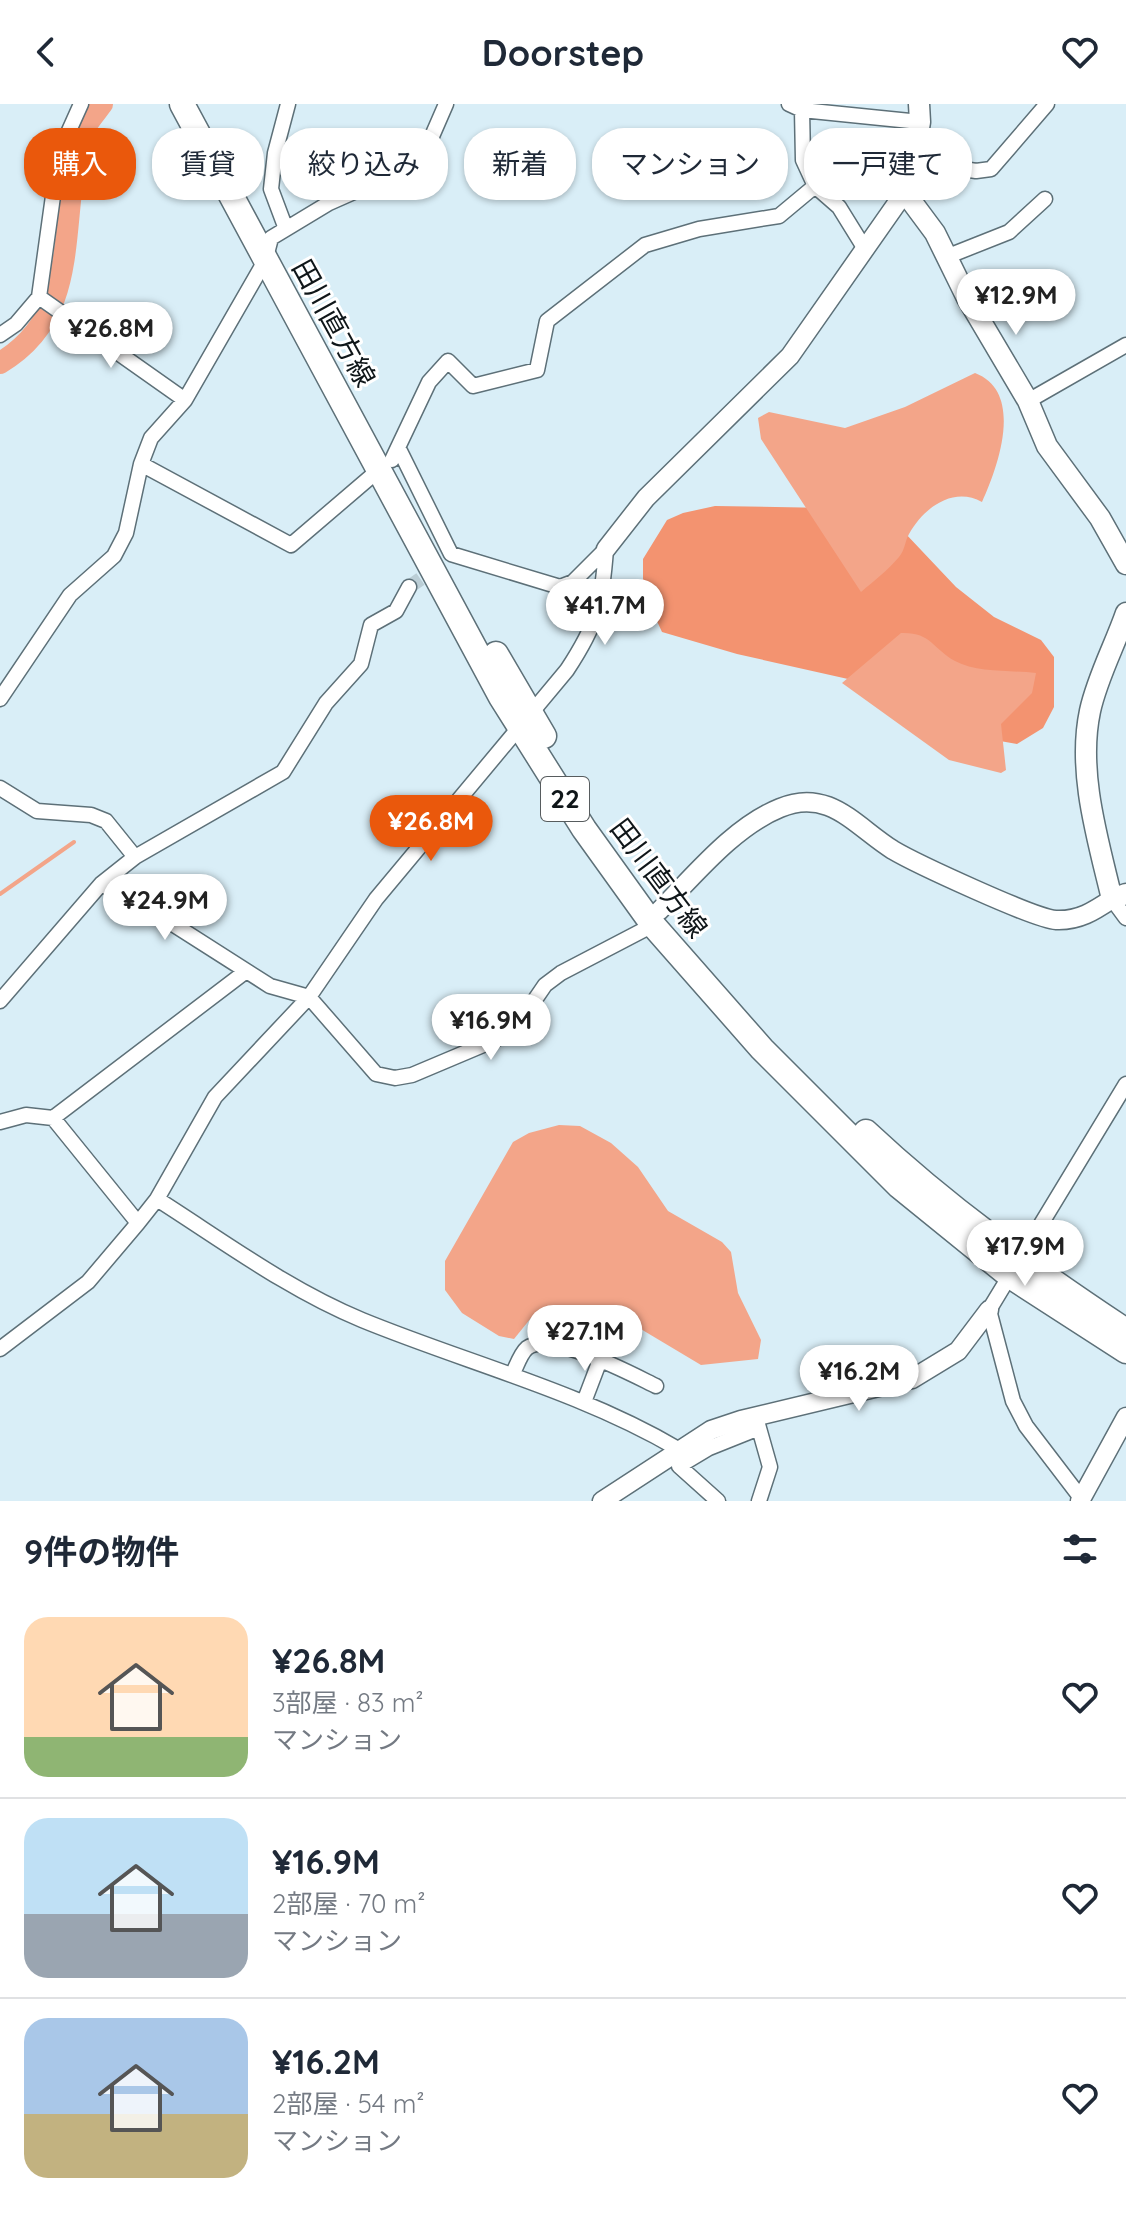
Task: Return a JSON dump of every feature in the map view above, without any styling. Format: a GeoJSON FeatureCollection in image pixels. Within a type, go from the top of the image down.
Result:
{"type":"FeatureCollection","features":[{"type":"Feature","properties":{"kind":"main road","name":"田川直方線"},"geometry":{"type":"LineString","coordinates":[[182,104],[274,243]]}},
{"type":"Feature","properties":{"kind":"main road","name":"田川直方線"},"geometry":{"type":"LineString","coordinates":[[197,104],[447,558],[525,721]]}},
{"type":"Feature","properties":{"kind":"main road"},"geometry":{"type":"LineString","coordinates":[[912,200],[1028,401],[1047,446],[1100,518],[1126,564]]}},
{"type":"Feature","properties":{"kind":"main road","name":"田川直方線"},"geometry":{"type":"LineString","coordinates":[[391,459],[525,721],[590,813],[656,918],[770,1040],[1015,1269],[1126,1351]]}},
{"type":"Feature","properties":{"kind":"main road"},"geometry":{"type":"LineString","coordinates":[[1119,897],[1097,838],[1086,757],[1090,710],[1126,613]]}},
{"type":"Feature","properties":{"kind":"main road","name":"田川直方線"},"geometry":{"type":"LineString","coordinates":[[1015,1269],[1126,1331]]}},
{"type":"Feature","properties":{"kind":"street"},"geometry":{"type":"LineString","coordinates":[[0,335],[41,299],[59,153],[81,104]]}},
{"type":"Feature","properties":{"kind":"street"},"geometry":{"type":"LineString","coordinates":[[274,243],[271,189],[275,153],[288,104]]}},
{"type":"Feature","properties":{"kind":"street"},"geometry":{"type":"LineString","coordinates":[[0,699],[70,595],[114,556],[126,533],[141,464],[151,438],[185,400],[274,243],[329,203],[408,168],[426,150],[446,104]]}},
{"type":"Feature","properties":{"kind":"street"},"geometry":{"type":"LineString","coordinates":[[972,170],[991,169],[1047,104]]}},
{"type":"Feature","properties":{"kind":"street"},"geometry":{"type":"LineString","coordinates":[[804,162],[796,107],[920,113]]}},
{"type":"Feature","properties":{"kind":"street"},"geometry":{"type":"LineString","coordinates":[[141,464],[291,545],[391,459],[429,382],[448,361],[473,386],[537,370],[547,321],[645,245],[699,229],[779,216],[804,195]]}},
{"type":"Feature","properties":{"kind":"street"},"geometry":{"type":"LineString","coordinates":[[946,257],[1009,232],[1045,199]]}},
{"type":"Feature","properties":{"kind":"street"},"geometry":{"type":"LineString","coordinates":[[831,200],[839,207],[865,249]]}},
{"type":"Feature","properties":{"kind":"street"},"geometry":{"type":"LineString","coordinates":[[447,558],[560,587],[573,582],[606,549],[646,498],[790,356],[899,200]]}},
{"type":"Feature","properties":{"kind":"street"},"geometry":{"type":"LineString","coordinates":[[41,299],[185,400]]}},
{"type":"Feature","properties":{"kind":"street"},"geometry":{"type":"LineString","coordinates":[[1028,401],[1126,345]]}},
{"type":"Feature","properties":{"kind":"street"},"geometry":{"type":"LineString","coordinates":[[0,1349],[88,1282],[138,1223],[157,1199],[215,1097],[309,997],[376,899],[525,721],[588,637],[602,604],[606,549]]}},
{"type":"Feature","properties":{"kind":"street"},"geometry":{"type":"LineString","coordinates":[[0,1001],[101,884],[135,857],[283,772],[326,703],[361,664],[371,625],[396,611],[409,587]]}},
{"type":"Feature","properties":{"kind":"street"},"geometry":{"type":"LineString","coordinates":[[0,788],[37,811],[91,815],[106,821],[135,857]]}},
{"type":"Feature","properties":{"kind":"street"},"geometry":{"type":"LineString","coordinates":[[101,884],[154,912],[270,986],[309,997],[376,1074],[395,1078],[412,1075],[495,1040],[517,1026],[545,985],[656,918],[759,819],[781,807],[803,802],[840,810],[898,853],[1054,920],[1090,915],[1119,897],[1126,918]]}},
{"type":"Feature","properties":{"kind":"street"},"geometry":{"type":"LineString","coordinates":[[0,1122],[26,1115],[53,1118],[245,972]]}},
{"type":"Feature","properties":{"kind":"street"},"geometry":{"type":"LineString","coordinates":[[602,1501],[711,1430],[758,1422],[912,1379],[958,1351],[1015,1269],[1126,1084]]}},
{"type":"Feature","properties":{"kind":"street"},"geometry":{"type":"LineString","coordinates":[[53,1118],[138,1223]]}},
{"type":"Feature","properties":{"kind":"street"},"geometry":{"type":"LineString","coordinates":[[157,1199],[304,1292],[360,1319],[584,1402],[641,1427],[678,1449]]}},
{"type":"Feature","properties":{"kind":"street"},"geometry":{"type":"LineString","coordinates":[[989,1310],[1013,1401],[1026,1426],[1080,1500],[1126,1417]]}},
{"type":"Feature","properties":{"kind":"street"},"geometry":{"type":"LineString","coordinates":[[512,1375],[526,1349],[535,1345],[578,1349],[656,1386]]}},
{"type":"Feature","properties":{"kind":"street"},"geometry":{"type":"LineString","coordinates":[[584,1402],[600,1360]]}},
{"type":"Feature","properties":{"kind":"street"},"geometry":{"type":"LineString","coordinates":[[718,1501],[679,1466],[758,1422]]}},
{"type":"Feature","properties":{"kind":"street"},"geometry":{"type":"LineString","coordinates":[[758,1422],[770,1467],[759,1501]]}},
{"type":"Feature","properties":{"kind":"shaded area"},"geometry":{"type":"Polygon","coordinates":[[[975,373],[990,383],[999,396],[1003,413],[1000,451],[982,502],[961,496],[931,508],[915,524],[899,557],[861,592],[761,439],[758,418],[769,412],[845,428],[905,407],[975,373]]]}},
{"type":"Feature","properties":{"kind":"shaded area"},"geometry":{"type":"Polygon","coordinates":[[[715,506],[830,508],[904,532],[956,587],[994,617],[1041,640],[1054,657],[1054,707],[1043,728],[1017,744],[1000,741],[848,679],[737,654],[662,632],[643,591],[643,559],[667,520],[715,506]]]}},
{"type":"Feature","properties":{"kind":"shaded area"},"geometry":{"type":"Polygon","coordinates":[[[901,633],[925,638],[964,665],[1036,673],[1032,693],[1001,724],[1006,770],[1001,773],[949,760],[842,683],[901,633]]]}},
{"type":"Feature","properties":{"kind":"shaded area"},"geometry":{"type":"Polygon","coordinates":[[[559,1125],[580,1126],[611,1143],[638,1167],[668,1211],[722,1242],[731,1252],[738,1293],[761,1340],[758,1359],[701,1365],[624,1319],[563,1305],[531,1318],[514,1339],[499,1336],[462,1313],[445,1290],[445,1261],[513,1142],[529,1133],[559,1125]]]}},
{"type":"Feature","properties":{"kind":"waterway"},"geometry":{"type":"LineString","coordinates":[[0,363],[23,346],[39,328],[51,307],[63,260],[77,149],[84,129],[102,104]]}},
{"type":"Feature","properties":{"kind":"waterway"},"geometry":{"type":"LineString","coordinates":[[0,894],[74,842]]}},
{"type":"Feature","properties":{"kind":"tunnel"},"geometry":{"type":"LineString","coordinates":[[409,587],[443,563]]}}]}
